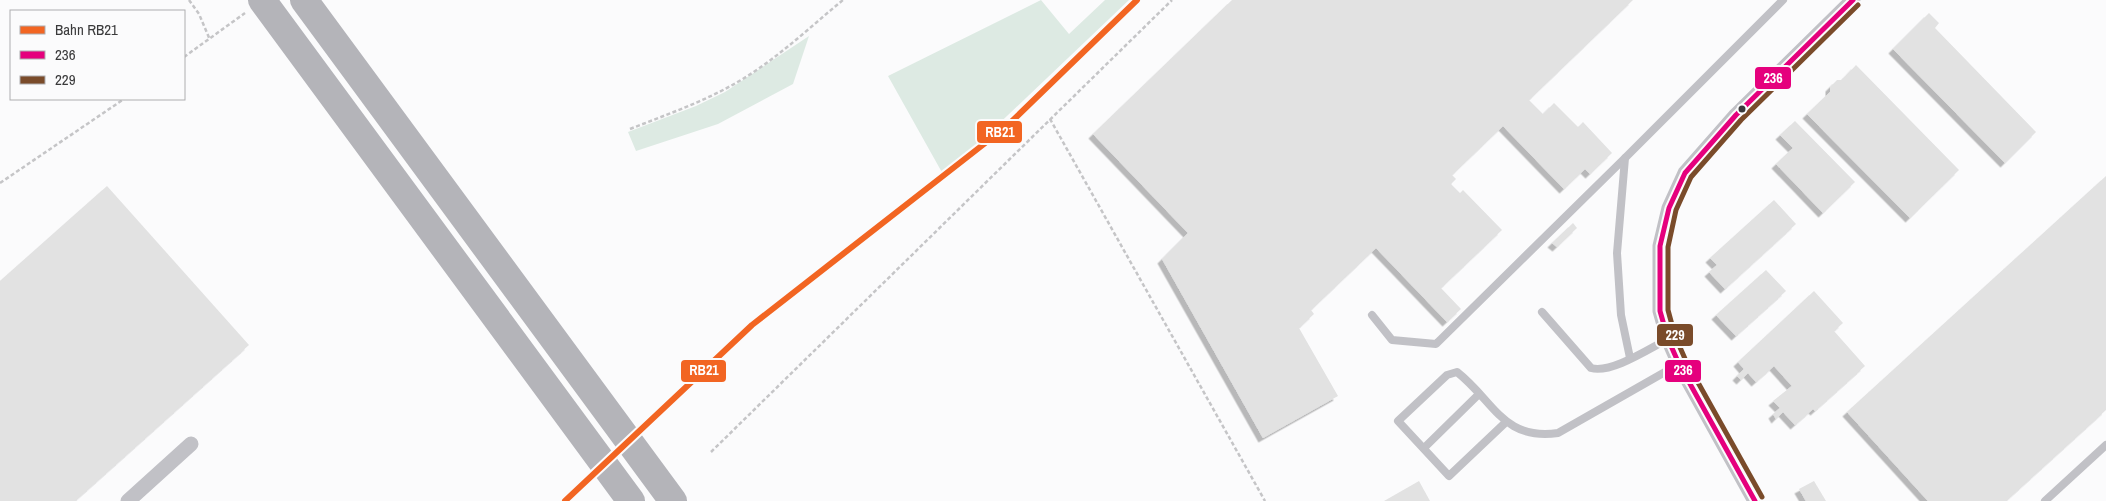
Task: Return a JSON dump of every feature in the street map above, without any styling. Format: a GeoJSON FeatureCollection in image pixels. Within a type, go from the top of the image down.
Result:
{"type":"FeatureCollection","features":[{"type":"Feature","properties":{"kind":"highway"},"geometry":{"type":"LineString","coordinates":[[304,0],[673,501]]}},
{"type":"Feature","properties":{"kind":"highway"},"geometry":{"type":"LineString","coordinates":[[255,6],[631,501]]}},
{"type":"Feature","properties":{"kind":"street"},"geometry":{"type":"LineString","coordinates":[[1755,501],[1679,364],[1668,339],[1660,311],[1660,246],[1669,208],[1684,173],[1736,115],[1853,0]]}},
{"type":"Feature","properties":{"kind":"street"},"geometry":{"type":"LineString","coordinates":[[128,501],[191,444]]}},
{"type":"Feature","properties":{"kind":"lane"},"geometry":{"type":"LineString","coordinates":[[1372,315],[1392,340],[1436,344],[1783,0]]}},
{"type":"Feature","properties":{"kind":"lane"},"geometry":{"type":"LineString","coordinates":[[1625,158],[1617,253],[1621,315],[1630,358]]}},
{"type":"Feature","properties":{"kind":"lane"},"geometry":{"type":"LineString","coordinates":[[1542,312],[1591,368],[1603,369],[1668,339]]}},
{"type":"Feature","properties":{"kind":"lane"},"geometry":{"type":"LineString","coordinates":[[1506,422],[1449,476],[1398,421],[1452,372],[1461,375],[1506,422],[1528,433],[1544,435],[1558,433],[1679,364]]}},
{"type":"Feature","properties":{"kind":"lane"},"geometry":{"type":"LineString","coordinates":[[1424,448],[1479,394]]}},
{"type":"Feature","properties":{"kind":"lane"},"geometry":{"type":"LineString","coordinates":[[2045,501],[2106,445]]}},
{"type":"Feature","properties":{"kind":"path"},"geometry":{"type":"LineString","coordinates":[[189,0],[210,40]]}},
{"type":"Feature","properties":{"kind":"path"},"geometry":{"type":"LineString","coordinates":[[630,129],[708,98],[742,80],[775,57],[843,0]]}},
{"type":"Feature","properties":{"kind":"path"},"geometry":{"type":"LineString","coordinates":[[711,452],[1172,0]]}},
{"type":"Feature","properties":{"kind":"path"},"geometry":{"type":"LineString","coordinates":[[185,57],[255,6]]}},
{"type":"Feature","properties":{"kind":"path"},"geometry":{"type":"LineString","coordinates":[[0,184],[123,100]]}},
{"type":"Feature","properties":{"kind":"path"},"geometry":{"type":"LineString","coordinates":[[1050,119],[1266,501]]}},
{"type":"Feature","properties":{"kind":"shaded area"},"geometry":{"type":"Polygon","coordinates":[[[1041,0],[1069,34],[1105,0],[1129,0],[944,176],[888,76],[1041,0]]]}},
{"type":"Feature","properties":{"kind":"shaded area"},"geometry":{"type":"Polygon","coordinates":[[[809,36],[793,84],[718,124],[636,151],[628,132],[696,106],[725,92],[809,36]]]}},
{"type":"Feature","properties":{"kind":"building"},"geometry":{"type":"Polygon","coordinates":[[[1232,0],[1633,0],[1529,100],[1543,114],[1554,103],[1578,127],[1583,122],[1612,153],[1590,174],[1585,169],[1564,189],[1503,126],[1452,175],[1456,179],[1451,184],[1460,193],[1463,190],[1502,230],[1441,288],[1461,309],[1447,322],[1376,248],[1311,310],[1314,314],[1299,328],[1338,396],[1263,438],[1162,259],[1188,233],[1093,134],[1232,0]]]}},
{"type":"Feature","properties":{"kind":"building"},"geometry":{"type":"Polygon","coordinates":[[[1929,13],[1939,23],[1935,28],[2036,132],[2005,163],[1893,49],[1929,13]]]}},
{"type":"Feature","properties":{"kind":"building"},"geometry":{"type":"Polygon","coordinates":[[[1856,65],[1959,170],[1910,218],[1807,114],[1830,92],[1830,87],[1837,80],[1842,80],[1856,65]]]}},
{"type":"Feature","properties":{"kind":"building"},"geometry":{"type":"Polygon","coordinates":[[[1795,121],[1855,182],[1823,213],[1776,164],[1793,148],[1780,135],[1795,121]]]}},
{"type":"Feature","properties":{"kind":"building"},"geometry":{"type":"Polygon","coordinates":[[[2106,176],[2106,410],[2006,501],[1928,501],[1847,412],[2106,176]]]}},
{"type":"Feature","properties":{"kind":"building"},"geometry":{"type":"Polygon","coordinates":[[[107,186],[249,345],[75,501],[0,501],[0,281],[107,186]]]}},
{"type":"Feature","properties":{"kind":"building"},"geometry":{"type":"Polygon","coordinates":[[[1774,200],[1796,224],[1725,289],[1709,272],[1717,265],[1710,258],[1774,200]]]}},
{"type":"Feature","properties":{"kind":"building"},"geometry":{"type":"Polygon","coordinates":[[[1573,223],[1577,228],[1557,247],[1552,243],[1573,223]]]}},
{"type":"Feature","properties":{"kind":"building"},"geometry":{"type":"Polygon","coordinates":[[[1766,270],[1786,291],[1736,336],[1716,315],[1766,270]]]}},
{"type":"Feature","properties":{"kind":"building"},"geometry":{"type":"Polygon","coordinates":[[[1814,291],[1843,323],[1834,331],[1865,366],[1815,411],[1813,409],[1795,425],[1783,412],[1776,419],[1773,414],[1780,408],[1773,401],[1792,386],[1774,366],[1756,382],[1748,373],[1741,380],[1737,376],[1744,369],[1738,362],[1814,291]]]}},
{"type":"Feature","properties":{"kind":"building"},"geometry":{"type":"Polygon","coordinates":[[[1419,481],[1430,501],[1384,501],[1419,481]]]}},
{"type":"Feature","properties":{"kind":"building"},"geometry":{"type":"Polygon","coordinates":[[[1814,481],[1826,501],[1806,501],[1799,489],[1814,481]]]}},
{"type":"Feature","properties":{"kind":"rail line","name":"RB21"},"geometry":{"type":"LineString","coordinates":[[565,501],[752,325],[1007,126],[1137,0]]}},
{"type":"Feature","properties":{"kind":"transit line","name":"236"},"geometry":{"type":"LineString","coordinates":[[1755,501],[1679,364],[1668,339],[1660,311],[1660,246],[1669,208],[1685,173],[1736,115],[1853,0]]}},
{"type":"Feature","properties":{"kind":"transit line","name":"229"},"geometry":{"type":"LineString","coordinates":[[1762,497],[1686,361],[1675,336],[1668,310],[1668,247],[1676,210],[1691,177],[1741,120],[1858,5]]}}]}
